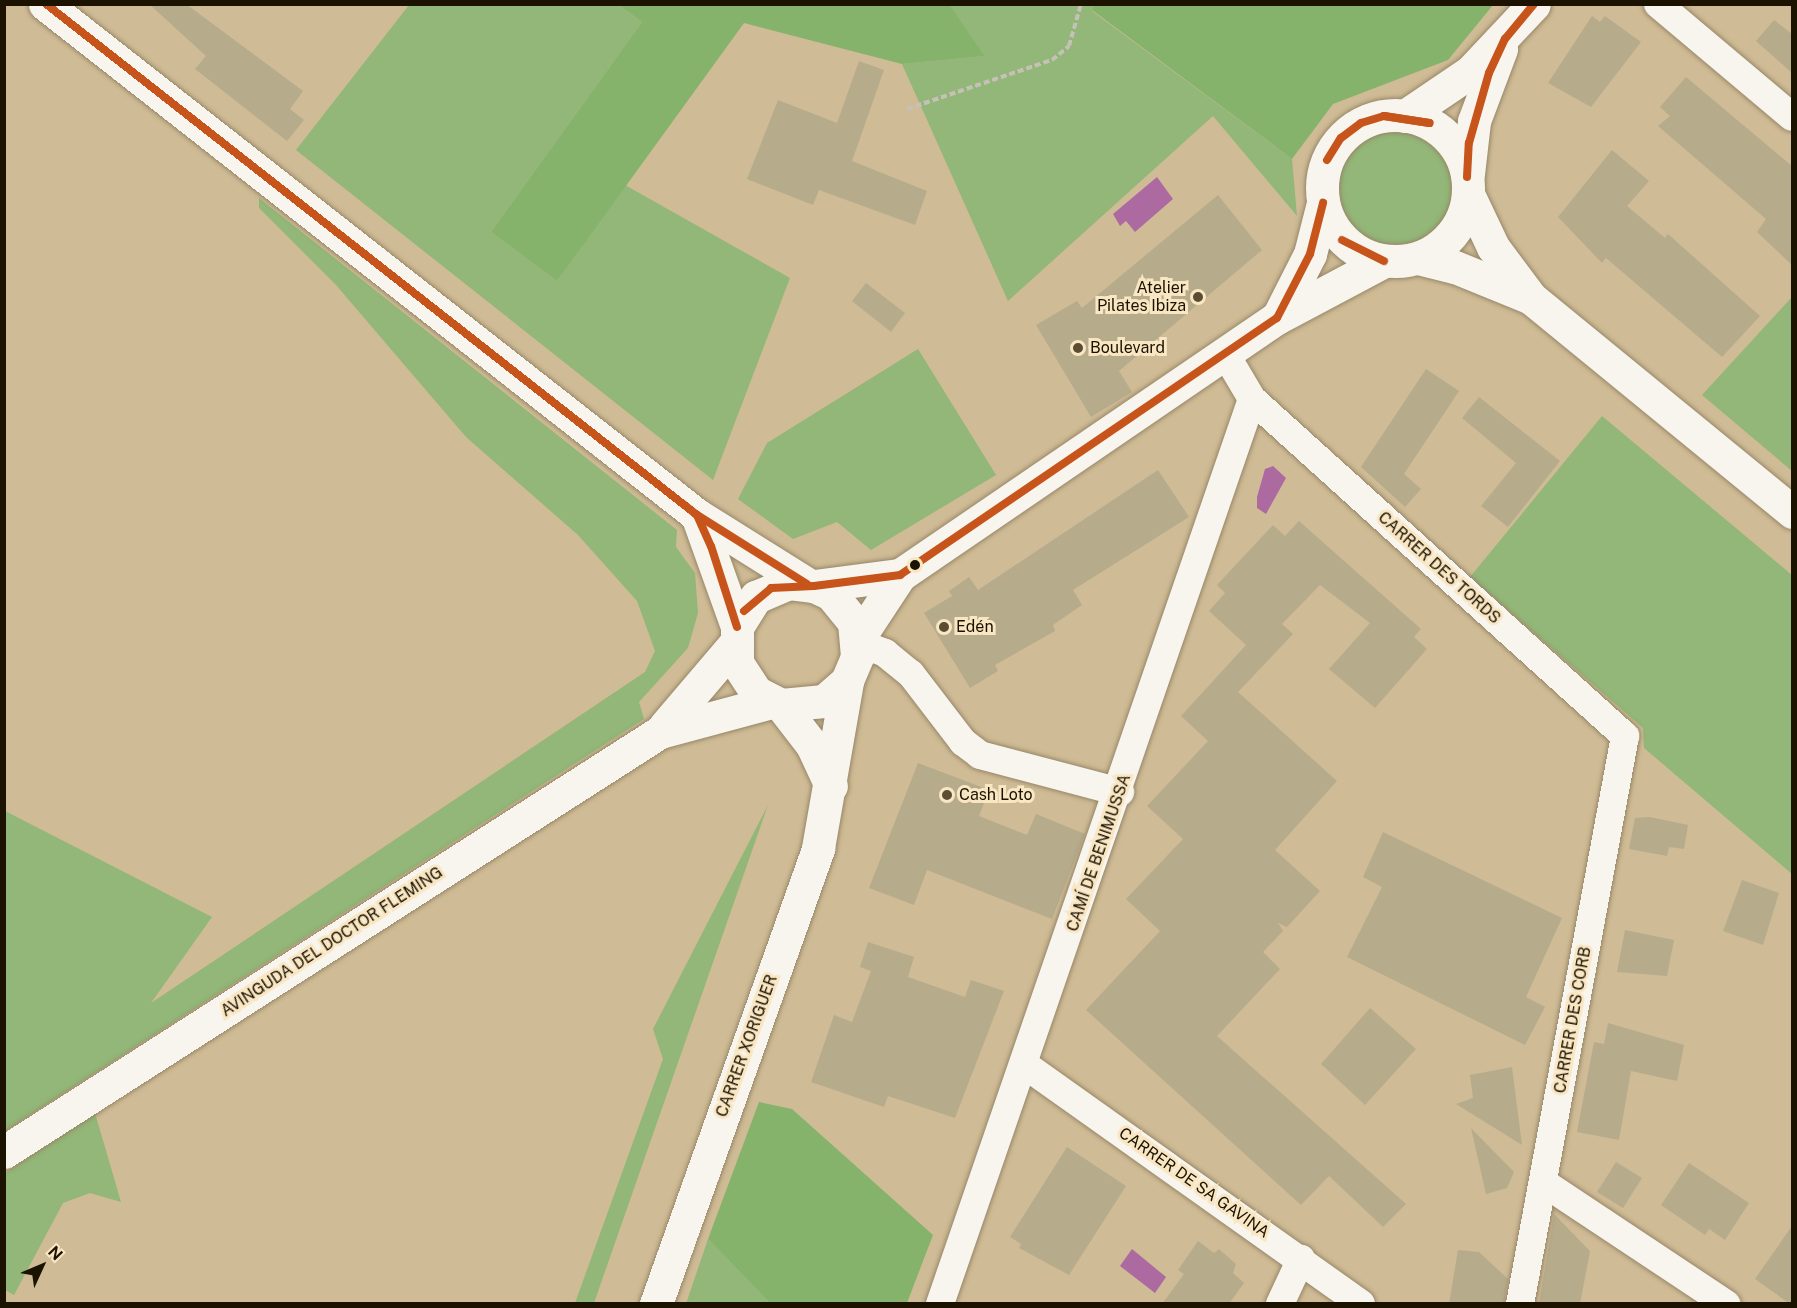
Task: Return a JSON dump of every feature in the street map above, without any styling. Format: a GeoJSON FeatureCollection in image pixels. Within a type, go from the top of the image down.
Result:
{"type":"FeatureCollection","features":[{"type":"Feature","properties":{"kind":"main road"},"geometry":{"type":"LineString","coordinates":[[45,4],[697,515],[844,606],[858,641]]}},
{"type":"Feature","properties":{"kind":"main road"},"geometry":{"type":"LineString","coordinates":[[1277,318],[1310,254],[1323,203],[1327,160],[1341,138],[1361,123],[1405,116],[1462,78],[1505,39],[1534,4]]}},
{"type":"Feature","properties":{"kind":"main road"},"geometry":{"type":"LineString","coordinates":[[1418,258],[1451,236],[1468,185],[1474,121],[1505,39]]}},
{"type":"Feature","properties":{"kind":"main road"},"geometry":{"type":"LineString","coordinates":[[1405,116],[1429,123],[1449,138],[1493,247],[1531,298],[1792,512]]}},
{"type":"Feature","properties":{"kind":"main road"},"geometry":{"type":"LineString","coordinates":[[1323,203],[1342,240],[1384,261]]}},
{"type":"Feature","properties":{"kind":"main road"},"geometry":{"type":"LineString","coordinates":[[776,703],[817,703],[847,681],[858,641],[900,575],[1226,355],[1277,318],[1384,261],[1418,258],[1463,270],[1531,298]]}},
{"type":"Feature","properties":{"kind":"main road"},"geometry":{"type":"LineString","coordinates":[[697,515],[735,636],[744,679],[776,703],[812,745],[831,786]]}},
{"type":"Feature","properties":{"kind":"main road"},"geometry":{"type":"LineString","coordinates":[[735,636],[756,597],[780,586],[900,575]]}},
{"type":"Feature","properties":{"kind":"main road","name":"AVINGUDA DEL DOCTOR FLEMING"},"geometry":{"type":"LineString","coordinates":[[660,732],[735,636]]}},
{"type":"Feature","properties":{"kind":"main road","name":"CARRER XORIGUER"},"geometry":{"type":"LineString","coordinates":[[656,1304],[818,848],[831,786],[847,681]]}},
{"type":"Feature","properties":{"kind":"main road","name":"AVINGUDA DEL DOCTOR FLEMING"},"geometry":{"type":"LineString","coordinates":[[4,1152],[660,732],[776,703]]}},
{"type":"Feature","properties":{"kind":"street"},"geometry":{"type":"LineString","coordinates":[[1658,4],[1792,117]]}},
{"type":"Feature","properties":{"kind":"street","name":"CARRER DES TORDS"},"geometry":{"type":"LineString","coordinates":[[1226,355],[1252,399],[1625,736]]}},
{"type":"Feature","properties":{"kind":"street","name":"CAMÍ DE BENIMUSSA"},"geometry":{"type":"LineString","coordinates":[[940,1304],[1120,792],[1252,399]]}},
{"type":"Feature","properties":{"kind":"street"},"geometry":{"type":"LineString","coordinates":[[858,641],[885,653],[911,674],[963,742],[980,755],[1120,792]]}},
{"type":"Feature","properties":{"kind":"street","name":"CARRER DES CORB"},"geometry":{"type":"LineString","coordinates":[[1520,1304],[1625,736]]}},
{"type":"Feature","properties":{"kind":"street","name":"CARRER DE SA GAVINA"},"geometry":{"type":"LineString","coordinates":[[1025,1065],[1301,1259],[1361,1304]]}},
{"type":"Feature","properties":{"kind":"street"},"geometry":{"type":"LineString","coordinates":[[1544,1183],[1726,1304]]}},
{"type":"Feature","properties":{"kind":"street"},"geometry":{"type":"LineString","coordinates":[[1280,1304],[1301,1259]]}},
{"type":"Feature","properties":{"kind":"path"},"geometry":{"type":"LineString","coordinates":[[907,109],[1052,60],[1069,46],[1081,4]]}},
{"type":"Feature","properties":{"kind":"green space"},"geometry":{"type":"Polygon","coordinates":[[[1094,4],[1493,5],[1448,60],[1333,104],[1292,159],[1092,10],[1094,4]]]}},
{"type":"Feature","properties":{"kind":"green space"},"geometry":{"type":"Polygon","coordinates":[[[409,5],[619,5],[642,22],[491,232],[557,281],[625,185],[790,278],[713,480],[296,150],[409,5]]]}},
{"type":"Feature","properties":{"kind":"green space"},"geometry":{"type":"Polygon","coordinates":[[[619,5],[950,5],[985,56],[902,64],[744,23],[557,281],[491,232],[642,22],[619,5]]]}},
{"type":"Feature","properties":{"kind":"green space"},"geometry":{"type":"Polygon","coordinates":[[[950,5],[1094,5],[1092,11],[1292,159],[1297,216],[1213,116],[1008,301],[902,64],[985,56],[950,5]]]}},
{"type":"Feature","properties":{"kind":"green space"},"geometry":{"type":"Polygon","coordinates":[[[1394,131],[1417,135],[1436,148],[1449,167],[1453,190],[1449,213],[1436,232],[1417,245],[1394,249],[1371,245],[1352,232],[1339,213],[1335,190],[1339,167],[1352,148],[1371,135],[1394,131]]]}},
{"type":"Feature","properties":{"kind":"green space"},"geometry":{"type":"Polygon","coordinates":[[[259,198],[677,530],[676,547],[695,573],[698,613],[688,648],[639,702],[644,719],[5,1131],[5,811],[212,917],[151,1003],[645,672],[655,651],[637,601],[578,535],[466,437],[336,285],[259,208],[259,198]]]}},
{"type":"Feature","properties":{"kind":"green space"},"geometry":{"type":"Polygon","coordinates":[[[1792,297],[1792,471],[1702,395],[1792,297]]]}},
{"type":"Feature","properties":{"kind":"green space"},"geometry":{"type":"Polygon","coordinates":[[[918,349],[996,475],[871,550],[837,522],[793,539],[738,499],[767,443],[918,349]]]}},
{"type":"Feature","properties":{"kind":"green space"},"geometry":{"type":"Polygon","coordinates":[[[1602,416],[1792,575],[1792,874],[1644,748],[1643,728],[1470,577],[1602,416]]]}},
{"type":"Feature","properties":{"kind":"green space"},"geometry":{"type":"Polygon","coordinates":[[[768,805],[594,1303],[575,1303],[663,1059],[653,1029],[768,805]]]}},
{"type":"Feature","properties":{"kind":"green space"},"geometry":{"type":"Polygon","coordinates":[[[759,1102],[792,1109],[933,1235],[907,1303],[770,1303],[708,1239],[759,1102]]]}},
{"type":"Feature","properties":{"kind":"green space"},"geometry":{"type":"Polygon","coordinates":[[[95,1113],[121,1202],[90,1193],[63,1203],[14,1295],[5,1290],[5,1173],[95,1113]]]}},
{"type":"Feature","properties":{"kind":"green space"},"geometry":{"type":"Polygon","coordinates":[[[708,1239],[770,1303],[686,1304],[708,1239]]]}},
{"type":"Feature","properties":{"kind":"shaded area"},"geometry":{"type":"Polygon","coordinates":[[[1157,177],[1173,199],[1135,232],[1126,221],[1120,226],[1113,214],[1157,177]]]}},
{"type":"Feature","properties":{"kind":"shaded area"},"geometry":{"type":"Polygon","coordinates":[[[1273,466],[1286,478],[1266,514],[1257,508],[1257,497],[1265,469],[1273,466]]]}},
{"type":"Feature","properties":{"kind":"shaded area"},"geometry":{"type":"Polygon","coordinates":[[[1132,1249],[1166,1277],[1155,1293],[1120,1266],[1132,1249]]]}},
{"type":"Feature","properties":{"kind":"building"},"geometry":{"type":"Polygon","coordinates":[[[149,4],[186,4],[303,91],[290,109],[304,120],[287,141],[195,69],[206,56],[149,4]]]}},
{"type":"Feature","properties":{"kind":"building"},"geometry":{"type":"Polygon","coordinates":[[[1592,16],[1600,22],[1605,16],[1641,42],[1591,107],[1548,83],[1592,16]]]}},
{"type":"Feature","properties":{"kind":"building"},"geometry":{"type":"Polygon","coordinates":[[[1774,20],[1792,34],[1792,73],[1756,41],[1774,20]]]}},
{"type":"Feature","properties":{"kind":"building"},"geometry":{"type":"Polygon","coordinates":[[[859,61],[884,70],[852,161],[927,191],[915,225],[819,190],[813,205],[747,179],[778,100],[837,123],[859,61]]]}},
{"type":"Feature","properties":{"kind":"building"},"geometry":{"type":"Polygon","coordinates":[[[1686,77],[1792,166],[1792,265],[1757,232],[1766,219],[1658,126],[1670,116],[1660,107],[1686,77]]]}},
{"type":"Feature","properties":{"kind":"building"},"geometry":{"type":"Polygon","coordinates":[[[1612,150],[1649,181],[1627,206],[1665,238],[1668,234],[1760,316],[1722,357],[1606,258],[1602,263],[1558,217],[1612,150]]]}},
{"type":"Feature","properties":{"kind":"building"},"geometry":{"type":"Polygon","coordinates":[[[1218,195],[1262,250],[1119,371],[1132,392],[1091,417],[1036,325],[1077,301],[1082,308],[1218,195]]]}},
{"type":"Feature","properties":{"kind":"building"},"geometry":{"type":"Polygon","coordinates":[[[866,283],[905,313],[891,332],[852,301],[866,283]]]}},
{"type":"Feature","properties":{"kind":"building"},"geometry":{"type":"Polygon","coordinates":[[[1426,369],[1459,391],[1404,474],[1421,489],[1405,507],[1361,467],[1426,369]]]}},
{"type":"Feature","properties":{"kind":"building"},"geometry":{"type":"Polygon","coordinates":[[[1479,397],[1560,461],[1508,527],[1481,506],[1516,463],[1462,418],[1479,397]]]}},
{"type":"Feature","properties":{"kind":"building"},"geometry":{"type":"Polygon","coordinates":[[[1158,470],[1189,517],[1073,590],[1082,605],[1053,625],[1055,631],[995,665],[998,671],[970,688],[924,613],[952,596],[949,591],[969,577],[978,590],[1158,470]]]}},
{"type":"Feature","properties":{"kind":"building"},"geometry":{"type":"Polygon","coordinates":[[[1299,521],[1421,629],[1414,637],[1427,649],[1375,708],[1329,669],[1370,623],[1320,585],[1282,624],[1293,634],[1238,692],[1337,781],[1275,850],[1320,891],[1287,927],[1278,923],[1283,931],[1263,952],[1280,969],[1217,1036],[1406,1204],[1383,1227],[1329,1176],[1301,1205],[1086,1010],[1160,931],[1126,899],[1183,839],[1147,806],[1208,741],[1181,716],[1246,645],[1209,611],[1225,593],[1217,585],[1273,525],[1285,536],[1299,521]]]}},
{"type":"Feature","properties":{"kind":"building"},"geometry":{"type":"Polygon","coordinates":[[[918,763],[989,790],[979,816],[1027,835],[1036,814],[1085,834],[1052,919],[927,870],[914,905],[869,888],[918,763]]]}},
{"type":"Feature","properties":{"kind":"building"},"geometry":{"type":"Polygon","coordinates":[[[1650,817],[1688,825],[1684,849],[1669,847],[1667,856],[1629,849],[1635,818],[1650,817]]]}},
{"type":"Feature","properties":{"kind":"building"},"geometry":{"type":"Polygon","coordinates":[[[1383,832],[1562,918],[1526,997],[1545,1007],[1525,1045],[1347,957],[1382,887],[1363,877],[1383,832]]]}},
{"type":"Feature","properties":{"kind":"building"},"geometry":{"type":"Polygon","coordinates":[[[1742,880],[1779,893],[1763,945],[1723,931],[1742,880]]]}},
{"type":"Feature","properties":{"kind":"building"},"geometry":{"type":"Polygon","coordinates":[[[1625,930],[1674,940],[1667,976],[1617,972],[1625,930]]]}},
{"type":"Feature","properties":{"kind":"building"},"geometry":{"type":"Polygon","coordinates":[[[868,942],[914,957],[908,977],[965,997],[971,980],[1004,991],[955,1118],[888,1096],[884,1107],[811,1082],[834,1015],[852,1022],[871,971],[860,967],[868,942]]]}},
{"type":"Feature","properties":{"kind":"building"},"geometry":{"type":"Polygon","coordinates":[[[1370,1008],[1416,1049],[1365,1105],[1321,1064],[1370,1008]]]}},
{"type":"Feature","properties":{"kind":"building"},"geometry":{"type":"Polygon","coordinates":[[[1608,1023],[1684,1045],[1677,1081],[1631,1071],[1619,1140],[1577,1132],[1594,1042],[1604,1044],[1608,1023]]]}},
{"type":"Feature","properties":{"kind":"building"},"geometry":{"type":"Polygon","coordinates":[[[1512,1067],[1522,1145],[1456,1104],[1473,1098],[1470,1075],[1512,1067]]]}},
{"type":"Feature","properties":{"kind":"building"},"geometry":{"type":"Polygon","coordinates":[[[1471,1128],[1514,1172],[1507,1188],[1486,1194],[1471,1128]]]}},
{"type":"Feature","properties":{"kind":"building"},"geometry":{"type":"Polygon","coordinates":[[[1067,1147],[1126,1186],[1069,1275],[1019,1248],[1021,1244],[1010,1237],[1067,1147]]]}},
{"type":"Feature","properties":{"kind":"building"},"geometry":{"type":"Polygon","coordinates":[[[1616,1162],[1642,1178],[1623,1208],[1597,1192],[1616,1162]]]}},
{"type":"Feature","properties":{"kind":"building"},"geometry":{"type":"Polygon","coordinates":[[[1689,1163],[1749,1203],[1725,1240],[1709,1229],[1705,1235],[1661,1205],[1689,1163]]]}},
{"type":"Feature","properties":{"kind":"building"},"geometry":{"type":"Polygon","coordinates":[[[1554,1214],[1590,1251],[1580,1304],[1539,1304],[1554,1214]]]}},
{"type":"Feature","properties":{"kind":"building"},"geometry":{"type":"Polygon","coordinates":[[[1792,1226],[1792,1304],[1790,1304],[1755,1279],[1792,1226]]]}},
{"type":"Feature","properties":{"kind":"building"},"geometry":{"type":"Polygon","coordinates":[[[1198,1241],[1214,1253],[1219,1249],[1236,1264],[1233,1273],[1244,1283],[1229,1304],[1162,1304],[1184,1274],[1178,1270],[1198,1241]]]}},
{"type":"Feature","properties":{"kind":"building"},"geometry":{"type":"Polygon","coordinates":[[[1458,1250],[1479,1252],[1508,1279],[1504,1304],[1449,1304],[1458,1250]]]}},
{"type":"Feature","properties":{"kind":"transit line"},"geometry":{"type":"LineString","coordinates":[[46,4],[697,515],[807,584]]}},
{"type":"Feature","properties":{"kind":"transit line"},"geometry":{"type":"LineString","coordinates":[[1467,177],[1469,143],[1489,73],[1505,39],[1534,4]]}},
{"type":"Feature","properties":{"kind":"transit line"},"geometry":{"type":"LineString","coordinates":[[1327,160],[1341,138],[1361,123],[1384,116]]}},
{"type":"Feature","properties":{"kind":"transit line"},"geometry":{"type":"LineString","coordinates":[[1384,116],[1429,123]]}},
{"type":"Feature","properties":{"kind":"transit line"},"geometry":{"type":"LineString","coordinates":[[1384,116],[1429,123]]}},
{"type":"Feature","properties":{"kind":"transit line"},"geometry":{"type":"LineString","coordinates":[[814,586],[900,575],[1277,318],[1310,254],[1323,203]]}},
{"type":"Feature","properties":{"kind":"transit line"},"geometry":{"type":"LineString","coordinates":[[1342,240],[1384,261]]}},
{"type":"Feature","properties":{"kind":"transit line"},"geometry":{"type":"LineString","coordinates":[[682,503],[697,515],[711,546],[737,627]]}},
{"type":"Feature","properties":{"kind":"transit line"},"geometry":{"type":"LineString","coordinates":[[744,611],[771,588],[814,586]]}},
{"type":"Feature","properties":{"kind":"place","name":"Atelier Pilates Ibiza"},"geometry":{"type":"Point","coordinates":[1198,297]}},
{"type":"Feature","properties":{"kind":"place","name":"Boulevard"},"geometry":{"type":"Point","coordinates":[1078,348]}},
{"type":"Feature","properties":{"kind":"place","name":"Edén"},"geometry":{"type":"Point","coordinates":[944,627]}},
{"type":"Feature","properties":{"kind":"place","name":"Cash Loto"},"geometry":{"type":"Point","coordinates":[947,795]}}]}
